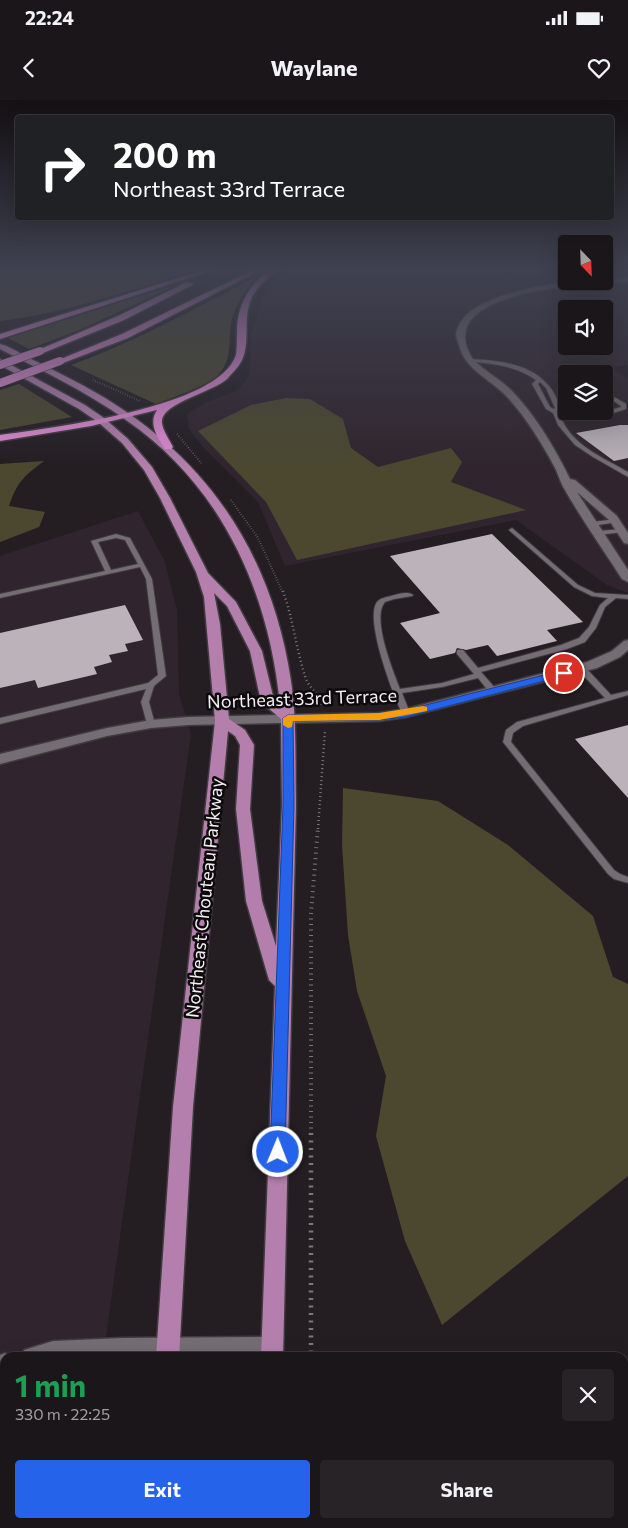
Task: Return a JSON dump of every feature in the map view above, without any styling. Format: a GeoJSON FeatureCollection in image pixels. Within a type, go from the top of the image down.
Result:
{"type":"FeatureCollection","features":[{"type":"Feature","properties":{"kind":"highway"},"geometry":{"type":"LineString","coordinates":[[0,364],[40,351],[78,336]]}},
{"type":"Feature","properties":{"kind":"highway"},"geometry":{"type":"LineString","coordinates":[[0,383],[126,336]]}},
{"type":"Feature","properties":{"kind":"highway"},"geometry":{"type":"LineString","coordinates":[[0,438],[124,415],[168,404],[200,393],[230,373],[237,363],[241,351],[241,336]]}},
{"type":"Feature","properties":{"kind":"highway"},"geometry":{"type":"LineString","coordinates":[[168,404],[158,413],[156,422],[168,447]]}},
{"type":"Feature","properties":{"kind":"main road"},"geometry":{"type":"LineString","coordinates":[[0,346],[90,393],[168,447],[196,478],[228,519],[257,574],[274,626],[288,718],[289,805],[272,1352]]}},
{"type":"Feature","properties":{"kind":"main road","name":"Northeast Chouteau Parkway"},"geometry":{"type":"LineString","coordinates":[[0,364],[67,397],[101,420],[125,442],[138,457],[166,498],[202,572],[210,597],[222,721],[183,1107],[167,1352]]}},
{"type":"Feature","properties":{"kind":"main road"},"geometry":{"type":"LineString","coordinates":[[202,572],[232,605],[256,650],[268,702],[288,718]]}},
{"type":"Feature","properties":{"kind":"main road"},"geometry":{"type":"LineString","coordinates":[[222,721],[240,733],[247,745],[243,809],[254,901],[282,993]]}},
{"type":"Feature","properties":{"kind":"street"},"geometry":{"type":"LineString","coordinates":[[461,336],[464,353],[469,360],[511,396],[565,476],[616,521],[628,541]]}},
{"type":"Feature","properties":{"kind":"street"},"geometry":{"type":"LineString","coordinates":[[565,476],[569,488],[628,579]]}},
{"type":"Feature","properties":{"kind":"street","name":"Northeast 33rd Terrace"},"geometry":{"type":"LineString","coordinates":[[0,759],[106,732],[150,724],[188,721],[379,717],[406,713],[592,665],[616,654],[628,644]]}},
{"type":"Feature","properties":{"kind":"street"},"geometry":{"type":"LineString","coordinates":[[52,1352],[167,1352]]}},
{"type":"Feature","properties":{"kind":"lane"},"geometry":{"type":"LineString","coordinates":[[469,360],[510,365],[526,371],[544,384],[558,408],[555,412]]}},
{"type":"Feature","properties":{"kind":"lane"},"geometry":{"type":"LineString","coordinates":[[538,381],[535,384],[548,408],[555,412],[558,419]]}},
{"type":"Feature","properties":{"kind":"lane"},"geometry":{"type":"LineString","coordinates":[[613,400],[620,401],[624,408],[613,410]]}},
{"type":"Feature","properties":{"kind":"lane"},"geometry":{"type":"LineString","coordinates":[[558,420],[561,428],[577,445],[628,475]]}},
{"type":"Feature","properties":{"kind":"lane"},"geometry":{"type":"LineString","coordinates":[[595,529],[616,521]]}},
{"type":"Feature","properties":{"kind":"lane"},"geometry":{"type":"LineString","coordinates":[[595,529],[622,532]]}},
{"type":"Feature","properties":{"kind":"lane"},"geometry":{"type":"LineString","coordinates":[[512,530],[576,586],[594,595],[628,597]]}},
{"type":"Feature","properties":{"kind":"lane"},"geometry":{"type":"LineString","coordinates":[[0,721],[151,685],[162,676],[149,579],[128,539],[116,536],[94,541],[109,572]]}},
{"type":"Feature","properties":{"kind":"lane"},"geometry":{"type":"LineString","coordinates":[[0,596],[142,565]]}},
{"type":"Feature","properties":{"kind":"lane"},"geometry":{"type":"LineString","coordinates":[[406,713],[396,692],[379,629],[376,610],[383,601],[410,595]]}},
{"type":"Feature","properties":{"kind":"lane"},"geometry":{"type":"LineString","coordinates":[[396,692],[442,685],[582,640],[592,628],[602,606],[612,597]]}},
{"type":"Feature","properties":{"kind":"lane"},"geometry":{"type":"LineString","coordinates":[[460,652],[492,691]]}},
{"type":"Feature","properties":{"kind":"lane"},"geometry":{"type":"LineString","coordinates":[[581,668],[609,698]]}},
{"type":"Feature","properties":{"kind":"lane"},"geometry":{"type":"LineString","coordinates":[[150,724],[146,702],[151,685]]}},
{"type":"Feature","properties":{"kind":"lane"},"geometry":{"type":"LineString","coordinates":[[628,693],[520,724],[509,732],[507,742],[611,872],[617,877],[628,880]]}},
{"type":"Feature","properties":{"kind":"shaded area"},"geometry":{"type":"Polygon","coordinates":[[[15,336],[65,336],[29,349],[8,338],[15,336]]]}},
{"type":"Feature","properties":{"kind":"shaded area"},"geometry":{"type":"Polygon","coordinates":[[[141,336],[230,336],[227,361],[219,374],[198,387],[156,404],[71,365],[141,336]]]}},
{"type":"Feature","properties":{"kind":"shaded area"},"geometry":{"type":"Polygon","coordinates":[[[251,336],[558,336],[558,355],[613,355],[613,336],[628,336],[628,365],[613,368],[613,365],[558,365],[558,420],[613,420],[613,369],[628,379],[628,593],[607,585],[516,520],[285,566],[258,502],[203,447],[189,429],[187,414],[205,403],[238,390],[250,374],[251,336]]]}},
{"type":"Feature","properties":{"kind":"shaded area"},"geometry":{"type":"Polygon","coordinates":[[[19,384],[72,417],[0,430],[0,390],[19,384]]]}},
{"type":"Feature","properties":{"kind":"shaded area"},"geometry":{"type":"Polygon","coordinates":[[[286,398],[310,399],[343,419],[351,448],[378,467],[451,448],[462,462],[451,482],[526,510],[297,560],[266,502],[198,431],[251,405],[286,398]]]}},
{"type":"Feature","properties":{"kind":"shaded area"},"geometry":{"type":"Polygon","coordinates":[[[44,461],[22,480],[9,506],[45,512],[39,527],[0,542],[0,464],[44,461]]]}},
{"type":"Feature","properties":{"kind":"shaded area"},"geometry":{"type":"Polygon","coordinates":[[[138,511],[165,562],[177,610],[179,694],[191,734],[104,1352],[0,1352],[0,556],[138,511]]]}},
{"type":"Feature","properties":{"kind":"shaded area"},"geometry":{"type":"Polygon","coordinates":[[[343,788],[438,801],[508,845],[593,916],[613,977],[628,984],[628,1176],[442,1325],[405,1241],[376,1136],[386,1076],[357,991],[348,935],[342,845],[343,788]]]}},
{"type":"Feature","properties":{"kind":"building"},"geometry":{"type":"Polygon","coordinates":[[[628,425],[628,458],[614,461],[576,433],[628,425]]]}},
{"type":"Feature","properties":{"kind":"building"},"geometry":{"type":"Polygon","coordinates":[[[492,534],[583,622],[547,630],[557,641],[497,656],[488,645],[466,650],[457,648],[455,653],[430,659],[400,623],[440,613],[390,556],[492,534]]]}},
{"type":"Feature","properties":{"kind":"building"},"geometry":{"type":"Polygon","coordinates":[[[125,605],[143,640],[125,644],[128,651],[109,655],[112,662],[94,667],[97,674],[38,688],[35,680],[0,688],[0,633],[125,605]]]}},
{"type":"Feature","properties":{"kind":"building"},"geometry":{"type":"Polygon","coordinates":[[[628,725],[628,798],[575,739],[628,725]]]}},
{"type":"Feature","properties":{"kind":"slow traffic"},"geometry":{"type":"LineString","coordinates":[[288,725],[288,718],[379,717],[423,709]]}},
{"type":"Feature","properties":{"kind":"route"},"geometry":{"type":"LineString","coordinates":[[278,1152],[283,942],[289,805],[288,718],[379,717],[406,713],[564,673]]}}]}
